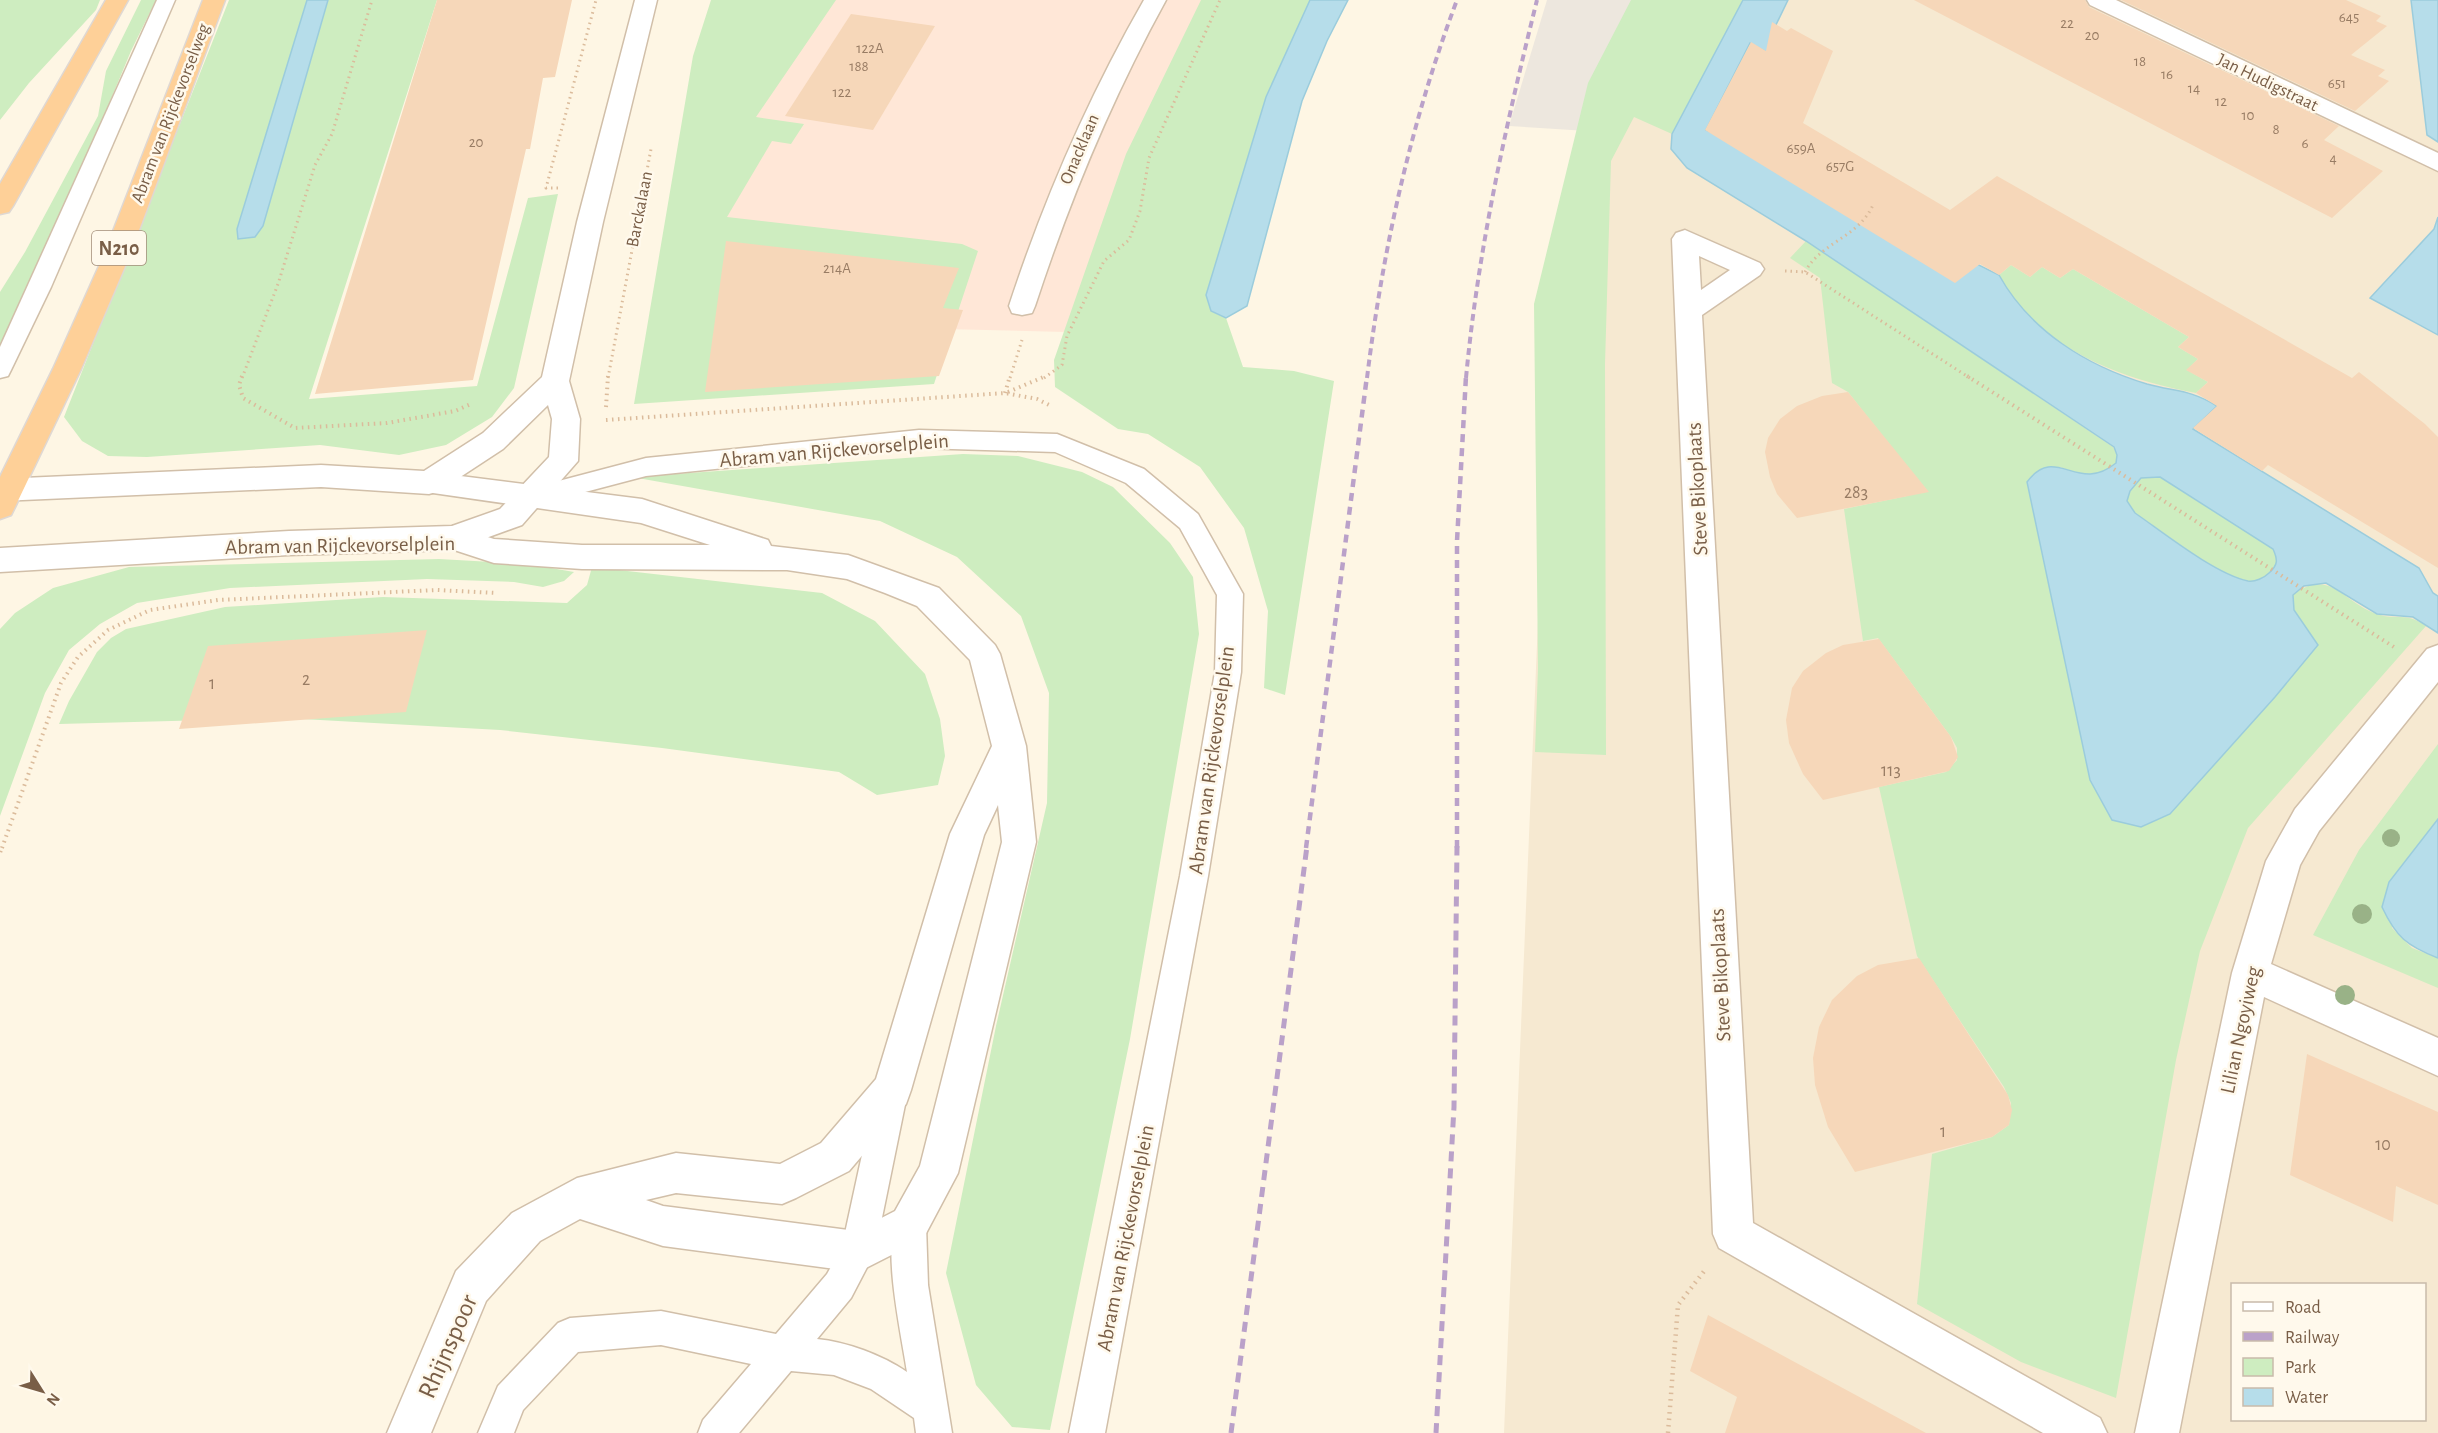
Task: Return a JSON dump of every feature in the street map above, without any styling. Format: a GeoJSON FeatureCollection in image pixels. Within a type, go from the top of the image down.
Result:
{"type":"FeatureCollection","features":[{"type":"Feature","properties":{"kind":"highway"},"geometry":{"type":"LineString","coordinates":[[0,206],[117,0]]}},
{"type":"Feature","properties":{"kind":"highway","name":"Abram van Rijckevorselweg"},"geometry":{"type":"LineString","coordinates":[[2,495],[67,369],[116,257],[214,0]]}},
{"type":"Feature","properties":{"kind":"street"},"geometry":{"type":"LineString","coordinates":[[453,538],[511,517],[532,497],[562,461],[566,419],[555,381],[590,222],[646,0]]}},
{"type":"Feature","properties":{"kind":"street","name":"Onacklaan"},"geometry":{"type":"LineString","coordinates":[[1022,306],[1043,240],[1099,103],[1155,0]]}},
{"type":"Feature","properties":{"kind":"street","name":"Jan Hudigstraat"},"geometry":{"type":"LineString","coordinates":[[2098,0],[2438,164]]}},
{"type":"Feature","properties":{"kind":"street","name":"Steve Bikoplaats"},"geometry":{"type":"LineString","coordinates":[[1733,1234],[1685,239],[1751,269]]}},
{"type":"Feature","properties":{"kind":"street"},"geometry":{"type":"LineString","coordinates":[[1689,312],[1751,269]]}},
{"type":"Feature","properties":{"kind":"street"},"geometry":{"type":"LineString","coordinates":[[429,483],[494,441],[555,381]]}},
{"type":"Feature","properties":{"kind":"street","name":"Abram van Rijckevorselplein"},"geometry":{"type":"LineString","coordinates":[[2,495],[321,476],[429,483],[642,512],[787,558]]}},
{"type":"Feature","properties":{"kind":"street","name":"Abram van Rijckevorselplein"},"geometry":{"type":"LineString","coordinates":[[0,560],[289,543],[453,538],[494,551],[571,556],[787,558],[848,567],[928,597],[984,654],[1009,747],[1019,842],[938,1173],[909,1225]]}},
{"type":"Feature","properties":{"kind":"street","name":"Lilian Ngoyiweg"},"geometry":{"type":"LineString","coordinates":[[2157,1433],[2250,973],[2284,861],[2300,831],[2434,672]]}},
{"type":"Feature","properties":{"kind":"street"},"geometry":{"type":"LineString","coordinates":[[577,1198],[676,1173],[782,1184],[835,1157],[892,1090],[967,834],[1009,747]]}},
{"type":"Feature","properties":{"kind":"street"},"geometry":{"type":"LineString","coordinates":[[2250,973],[2438,1058]]}},
{"type":"Feature","properties":{"kind":"street"},"geometry":{"type":"LineString","coordinates":[[577,1198],[663,1226],[858,1252],[909,1225]]}},
{"type":"Feature","properties":{"kind":"street","name":"Rhijnspoor"},"geometry":{"type":"LineString","coordinates":[[409,1433],[471,1286],[526,1227],[577,1198]]}},
{"type":"Feature","properties":{"kind":"street"},"geometry":{"type":"LineString","coordinates":[[1733,1234],[2085,1433]]}},
{"type":"Feature","properties":{"kind":"lane","name":"N210"},"geometry":{"type":"LineString","coordinates":[[0,370],[36,297],[166,0]]}},
{"type":"Feature","properties":{"kind":"lane","name":"Abram van Rijckevorselplein"},"geometry":{"type":"LineString","coordinates":[[532,497],[646,467],[919,439],[1057,443],[1135,476],[1189,522],[1230,594],[1228,672],[1179,958],[1087,1433]]}},
{"type":"Feature","properties":{"kind":"lane"},"geometry":{"type":"LineString","coordinates":[[716,1433],[780,1352],[839,1286],[858,1252],[892,1090]]}},
{"type":"Feature","properties":{"kind":"lane"},"geometry":{"type":"LineString","coordinates":[[909,1225],[911,1285],[932,1420]]}},
{"type":"Feature","properties":{"kind":"lane"},"geometry":{"type":"LineString","coordinates":[[496,1433],[510,1398],[570,1335],[661,1328],[780,1352],[834,1358],[882,1376],[932,1420]]}},
{"type":"Feature","properties":{"kind":"path"},"geometry":{"type":"LineString","coordinates":[[372,0],[332,134],[315,165],[278,284],[239,385],[243,398],[295,428],[387,423],[454,411],[481,400]]}},
{"type":"Feature","properties":{"kind":"path"},"geometry":{"type":"LineString","coordinates":[[1022,306],[1030,318],[1005,393],[1039,381],[1062,365],[1067,336],[1104,261],[1129,240],[1140,212],[1149,158],[1220,0]]}},
{"type":"Feature","properties":{"kind":"path","name":"Barckalaan"},"geometry":{"type":"LineString","coordinates":[[597,480],[608,378],[654,138]]}},
{"type":"Feature","properties":{"kind":"path"},"geometry":{"type":"LineString","coordinates":[[1805,272],[1811,261],[1866,221],[1873,205]]}},
{"type":"Feature","properties":{"kind":"path"},"geometry":{"type":"LineString","coordinates":[[1751,269],[1805,272],[2304,592],[2434,672]]}},
{"type":"Feature","properties":{"kind":"path"},"geometry":{"type":"LineString","coordinates":[[0,852],[61,683],[78,657],[108,630],[150,610],[218,600],[287,595],[437,590],[504,593]]}},
{"type":"Feature","properties":{"kind":"path"},"geometry":{"type":"LineString","coordinates":[[1668,1433],[1678,1305],[1733,1234]]}},
{"type":"Feature","properties":{"kind":"shaded area"},"geometry":{"type":"Polygon","coordinates":[[[801,0],[1209,0],[1066,332],[814,326],[700,249],[801,0]]]}},
{"type":"Feature","properties":{"kind":"shaded area"},"geometry":{"type":"Polygon","coordinates":[[[1547,0],[1674,0],[1603,132],[1509,126],[1547,0]]]}},
{"type":"Feature","properties":{"kind":"shaded area"},"geometry":{"type":"Polygon","coordinates":[[[1674,0],[2438,0],[2438,1433],[1504,1433],[1553,262],[1674,0]]]}},
{"type":"Feature","properties":{"kind":"green space"},"geometry":{"type":"Polygon","coordinates":[[[0,0],[100,0],[96,10],[29,83],[0,120],[0,0]]]}},
{"type":"Feature","properties":{"kind":"green space"},"geometry":{"type":"Polygon","coordinates":[[[141,0],[156,0],[131,51],[61,219],[0,349],[0,292],[25,252],[98,116],[106,71],[141,0]]]}},
{"type":"Feature","properties":{"kind":"green space"},"geometry":{"type":"Polygon","coordinates":[[[229,0],[437,0],[309,399],[477,386],[528,198],[558,194],[514,388],[492,417],[446,445],[399,455],[320,445],[147,457],[108,456],[82,441],[64,417],[229,0]]]}},
{"type":"Feature","properties":{"kind":"green space"},"geometry":{"type":"Polygon","coordinates":[[[711,0],[836,0],[756,117],[804,124],[791,144],[772,141],[727,217],[962,244],[978,251],[934,384],[634,404],[693,56],[711,0]]]}},
{"type":"Feature","properties":{"kind":"green space"},"geometry":{"type":"Polygon","coordinates":[[[1201,0],[1310,0],[1266,97],[1206,295],[1211,311],[1226,318],[1243,367],[1294,371],[1334,381],[1285,695],[1264,688],[1268,611],[1244,528],[1200,467],[1148,434],[1118,429],[1055,387],[1054,360],[1126,154],[1201,0]]]}},
{"type":"Feature","properties":{"kind":"green space"},"geometry":{"type":"Polygon","coordinates":[[[1631,0],[1743,0],[1672,134],[1634,117],[1611,161],[1605,364],[1606,755],[1535,752],[1538,668],[1534,304],[1588,83],[1631,0]]]}},
{"type":"Feature","properties":{"kind":"green space"},"geometry":{"type":"Polygon","coordinates":[[[1806,241],[2113,447],[2117,455],[2116,463],[2102,472],[2089,475],[2060,467],[2027,482],[2090,780],[2112,820],[2170,814],[2275,697],[2318,645],[2294,610],[2293,595],[2306,587],[2317,584],[2327,585],[2377,614],[2407,617],[2426,626],[2248,828],[2200,951],[2176,1060],[2116,1398],[2021,1362],[1917,1304],[1932,1154],[1992,1137],[2009,1125],[2011,1103],[2004,1087],[1917,956],[1879,787],[1946,772],[1957,760],[1957,748],[1878,638],[1863,641],[1844,509],[1907,496],[1915,477],[1848,392],[1832,383],[1820,278],[1790,258],[1806,241]]]}},
{"type":"Feature","properties":{"kind":"green space"},"geometry":{"type":"Polygon","coordinates":[[[2011,265],[2030,277],[2042,267],[2060,278],[2073,269],[2189,337],[2178,347],[2198,359],[2187,370],[2208,382],[2196,393],[2167,387],[2110,369],[2083,356],[2036,323],[2016,301],[1999,275],[2011,265]]]}},
{"type":"Feature","properties":{"kind":"green space"},"geometry":{"type":"Polygon","coordinates":[[[963,454],[1018,456],[1082,472],[1113,487],[1170,543],[1193,577],[1199,634],[1130,1039],[1050,1430],[1012,1427],[976,1385],[946,1273],[996,1026],[1047,803],[1049,693],[1021,616],[957,557],[880,521],[632,477],[963,454]]]}},
{"type":"Feature","properties":{"kind":"green space"},"geometry":{"type":"Polygon","coordinates":[[[2160,477],[2273,549],[2276,565],[2265,576],[2254,581],[2235,577],[2190,552],[2135,513],[2127,501],[2130,491],[2141,478],[2160,477]]]}},
{"type":"Feature","properties":{"kind":"green space"},"geometry":{"type":"Polygon","coordinates":[[[439,559],[528,564],[574,572],[564,581],[543,587],[514,582],[427,579],[230,588],[137,603],[100,624],[69,650],[45,693],[0,816],[0,629],[15,613],[53,588],[129,567],[439,559]]]}},
{"type":"Feature","properties":{"kind":"green space"},"geometry":{"type":"Polygon","coordinates":[[[592,567],[822,593],[875,621],[925,674],[940,719],[945,756],[938,785],[877,795],[839,772],[662,748],[500,730],[284,718],[59,724],[69,701],[97,652],[111,638],[126,629],[225,607],[383,597],[567,603],[587,585],[592,567]]]}},
{"type":"Feature","properties":{"kind":"green space"},"geometry":{"type":"Polygon","coordinates":[[[2438,744],[2438,819],[2389,882],[2392,928],[2412,948],[2438,958],[2438,988],[2313,935],[2359,850],[2438,744]]]}},
{"type":"Feature","properties":{"kind":"water"},"geometry":{"type":"Polygon","coordinates":[[[307,0],[328,0],[263,226],[255,237],[238,239],[237,229],[307,0]]]}},
{"type":"Feature","properties":{"kind":"water"},"geometry":{"type":"Polygon","coordinates":[[[1310,0],[1348,0],[1327,41],[1302,101],[1247,306],[1226,318],[1211,311],[1206,295],[1266,97],[1310,0]]]}},
{"type":"Feature","properties":{"kind":"water"},"geometry":{"type":"Polygon","coordinates":[[[1743,0],[1788,0],[1773,31],[1775,57],[1750,43],[1706,130],[1999,275],[2027,313],[2062,344],[2082,356],[2125,376],[2147,384],[2190,394],[2217,406],[2193,429],[2419,568],[2433,593],[2438,596],[2438,633],[2413,617],[2377,614],[2326,583],[2304,586],[2293,595],[2294,610],[2318,645],[2275,697],[2170,814],[2141,827],[2112,820],[2090,780],[2027,482],[2038,471],[2048,467],[2090,474],[2102,471],[2116,463],[2117,455],[2114,447],[1806,241],[1687,168],[1671,149],[1672,134],[1743,0]],[[2160,477],[2141,478],[2130,491],[2127,501],[2135,513],[2205,562],[2235,577],[2251,581],[2267,575],[2276,562],[2273,549],[2160,477]]]}},
{"type":"Feature","properties":{"kind":"water"},"geometry":{"type":"Polygon","coordinates":[[[2411,0],[2438,0],[2438,142],[2427,135],[2411,0]]]}},
{"type":"Feature","properties":{"kind":"water"},"geometry":{"type":"Polygon","coordinates":[[[2438,217],[2438,335],[2370,298],[2434,229],[2438,217]]]}},
{"type":"Feature","properties":{"kind":"water"},"geometry":{"type":"Polygon","coordinates":[[[2438,819],[2438,958],[2418,949],[2404,939],[2392,926],[2382,907],[2389,882],[2438,819]]]}},
{"type":"Feature","properties":{"kind":"building"},"geometry":{"type":"Polygon","coordinates":[[[437,0],[572,0],[555,77],[543,78],[530,149],[526,149],[473,380],[315,394],[437,0]]]}},
{"type":"Feature","properties":{"kind":"building"},"geometry":{"type":"Polygon","coordinates":[[[1914,0],[2085,0],[2089,7],[2339,126],[2324,140],[2383,171],[2332,218],[1914,0]]]}},
{"type":"Feature","properties":{"kind":"building"},"geometry":{"type":"Polygon","coordinates":[[[2121,0],[2346,0],[2381,16],[2376,21],[2387,26],[2351,55],[2385,70],[2378,76],[2389,81],[2355,111],[2121,0]]]}},
{"type":"Feature","properties":{"kind":"building"},"geometry":{"type":"Polygon","coordinates":[[[851,14],[935,26],[873,130],[785,116],[851,14]]]}},
{"type":"Feature","properties":{"kind":"building"},"geometry":{"type":"Polygon","coordinates":[[[1772,22],[1787,31],[1791,28],[1833,51],[1803,123],[1950,210],[1997,176],[2352,378],[2359,372],[2425,424],[2438,437],[2438,568],[2268,465],[2262,471],[2193,428],[2217,406],[2196,393],[2208,382],[2186,370],[2198,359],[2178,347],[2189,337],[2073,269],[2060,278],[2042,267],[2030,277],[2011,265],[1999,275],[1980,264],[1955,283],[1705,130],[1751,42],[1766,51],[1772,22]]]}},
{"type":"Feature","properties":{"kind":"building"},"geometry":{"type":"Polygon","coordinates":[[[726,241],[959,268],[943,308],[963,310],[939,376],[705,392],[726,241]]]}},
{"type":"Feature","properties":{"kind":"building"},"geometry":{"type":"Polygon","coordinates":[[[1848,392],[1929,492],[1797,518],[1777,494],[1770,477],[1765,452],[1768,438],[1780,419],[1797,406],[1822,396],[1848,392]]]}},
{"type":"Feature","properties":{"kind":"building"},"geometry":{"type":"Polygon","coordinates":[[[427,630],[406,712],[179,729],[208,646],[427,630]]]}},
{"type":"Feature","properties":{"kind":"building"},"geometry":{"type":"Polygon","coordinates":[[[1879,639],[1951,737],[1958,757],[1949,771],[1823,800],[1803,774],[1789,743],[1786,720],[1792,688],[1803,671],[1826,653],[1843,645],[1879,639]]]}},
{"type":"Feature","properties":{"kind":"building"},"geometry":{"type":"Polygon","coordinates":[[[1919,958],[2008,1095],[2012,1110],[2009,1125],[1992,1137],[1855,1172],[1828,1127],[1815,1085],[1813,1058],[1819,1027],[1832,1000],[1857,976],[1878,965],[1919,958]]]}},
{"type":"Feature","properties":{"kind":"building"},"geometry":{"type":"Polygon","coordinates":[[[2307,1054],[2438,1112],[2438,1205],[2396,1186],[2393,1222],[2290,1175],[2307,1054]]]}},
{"type":"Feature","properties":{"kind":"building"},"geometry":{"type":"Polygon","coordinates":[[[1708,1315],[1926,1433],[1725,1433],[1737,1397],[1690,1371],[1708,1315]]]}},
{"type":"Feature","properties":{"kind":"railway"},"geometry":{"type":"LineString","coordinates":[[1367,378],[1381,281],[1401,186],[1426,92],[1457,0]]}},
{"type":"Feature","properties":{"kind":"railway"},"geometry":{"type":"LineString","coordinates":[[1466,378],[1478,282],[1494,188],[1537,0]]}},
{"type":"Feature","properties":{"kind":"railway"},"geometry":{"type":"LineString","coordinates":[[1306,848],[1367,376]]}},
{"type":"Feature","properties":{"kind":"railway"},"geometry":{"type":"LineString","coordinates":[[1457,846],[1457,541],[1466,376]]}},
{"type":"Feature","properties":{"kind":"railway"},"geometry":{"type":"LineString","coordinates":[[1231,1433],[1307,846]]}},
{"type":"Feature","properties":{"kind":"railway"},"geometry":{"type":"LineString","coordinates":[[1436,1433],[1454,1107],[1457,846]]}}]}
